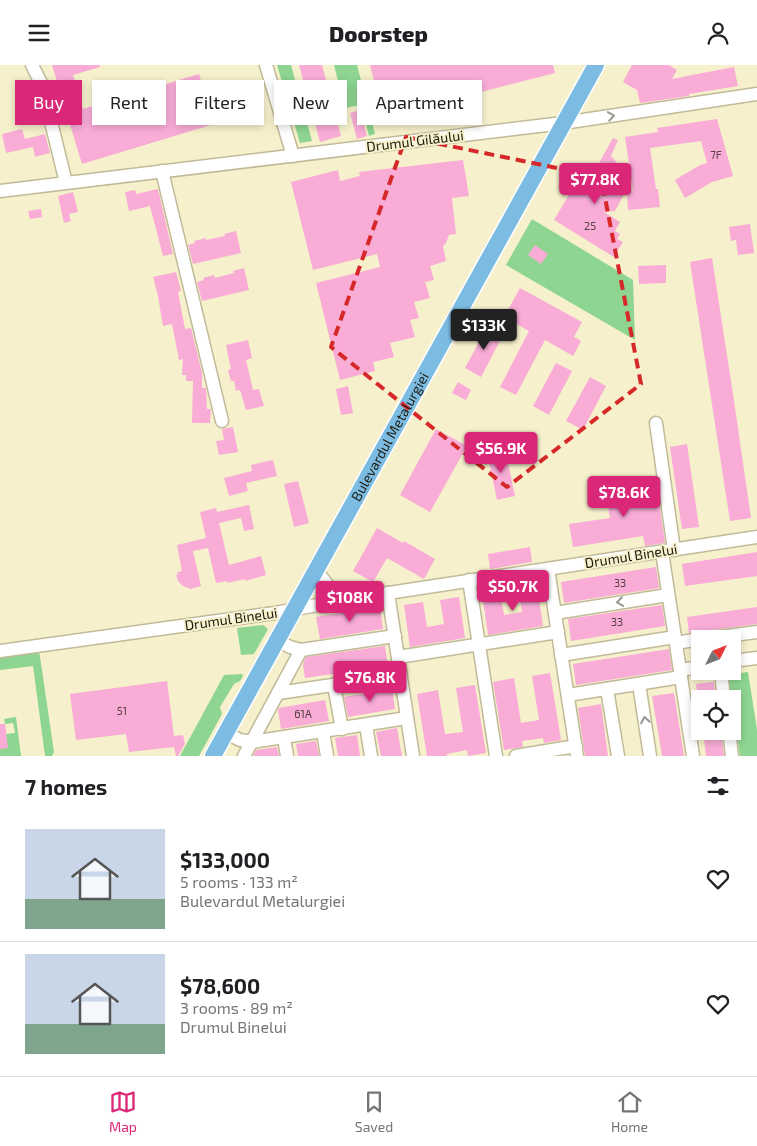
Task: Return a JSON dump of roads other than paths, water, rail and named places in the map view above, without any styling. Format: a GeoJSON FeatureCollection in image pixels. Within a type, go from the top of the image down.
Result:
{"type":"FeatureCollection","features":[{"type":"Feature","properties":{"kind":"main road","name":"Bulevardul Metalurgiei"},"geometry":{"type":"LineString","coordinates":[[213,756],[596,65]]}},
{"type":"Feature","properties":{"kind":"street"},"geometry":{"type":"LineString","coordinates":[[32,65],[42,85],[66,183]]}},
{"type":"Feature","properties":{"kind":"street"},"geometry":{"type":"LineString","coordinates":[[266,65],[293,156]]}},
{"type":"Feature","properties":{"kind":"street","name":"Drumul Gilăului"},"geometry":{"type":"LineString","coordinates":[[0,191],[563,123],[757,94]]}},
{"type":"Feature","properties":{"kind":"street"},"geometry":{"type":"LineString","coordinates":[[162,171],[222,421]]}},
{"type":"Feature","properties":{"kind":"street"},"geometry":{"type":"LineString","coordinates":[[656,423],[668,551],[668,595],[693,756]]}},
{"type":"Feature","properties":{"kind":"street","name":"Drumul Binelui"},"geometry":{"type":"LineString","coordinates":[[0,651],[294,609],[757,537]]}},
{"type":"Feature","properties":{"kind":"street"},"geometry":{"type":"LineString","coordinates":[[516,756],[576,751],[548,569]]}},
{"type":"Feature","properties":{"kind":"street"},"geometry":{"type":"LineString","coordinates":[[316,570],[329,587],[349,599]]}},
{"type":"Feature","properties":{"kind":"street"},"geometry":{"type":"LineString","coordinates":[[469,581],[496,756]]}},
{"type":"Feature","properties":{"kind":"street"},"geometry":{"type":"LineString","coordinates":[[388,593],[413,756]]}},
{"type":"Feature","properties":{"kind":"street"},"geometry":{"type":"LineString","coordinates":[[555,613],[668,595]]}},
{"type":"Feature","properties":{"kind":"street"},"geometry":{"type":"LineString","coordinates":[[741,633],[757,631]]}},
{"type":"Feature","properties":{"kind":"street"},"geometry":{"type":"LineString","coordinates":[[398,657],[558,632]]}},
{"type":"Feature","properties":{"kind":"street"},"geometry":{"type":"LineString","coordinates":[[277,640],[301,650],[395,635]]}},
{"type":"Feature","properties":{"kind":"street"},"geometry":{"type":"LineString","coordinates":[[561,655],[691,639]]}},
{"type":"Feature","properties":{"kind":"street"},"geometry":{"type":"LineString","coordinates":[[244,756],[301,650]]}},
{"type":"Feature","properties":{"kind":"street"},"geometry":{"type":"LineString","coordinates":[[741,660],[757,658]]}},
{"type":"Feature","properties":{"kind":"street"},"geometry":{"type":"LineString","coordinates":[[568,695],[639,684],[691,670]]}},
{"type":"Feature","properties":{"kind":"street"},"geometry":{"type":"LineString","coordinates":[[278,693],[401,675]]}},
{"type":"Feature","properties":{"kind":"street"},"geometry":{"type":"LineString","coordinates":[[639,684],[650,756]]}},
{"type":"Feature","properties":{"kind":"street"},"geometry":{"type":"LineString","coordinates":[[334,685],[342,729]]}},
{"type":"Feature","properties":{"kind":"street"},"geometry":{"type":"LineString","coordinates":[[608,689],[618,756]]}},
{"type":"Feature","properties":{"kind":"street"},"geometry":{"type":"LineString","coordinates":[[226,733],[240,740],[252,742],[407,718]]}},
{"type":"Feature","properties":{"kind":"street"},"geometry":{"type":"LineString","coordinates":[[366,725],[371,756]]}},
{"type":"Feature","properties":{"kind":"street"},"geometry":{"type":"LineString","coordinates":[[323,732],[326,756]]}},
{"type":"Feature","properties":{"kind":"street"},"geometry":{"type":"LineString","coordinates":[[284,738],[287,756]]}},
{"type":"Feature","properties":{"kind":"street"},"geometry":{"type":"LineString","coordinates":[[730,740],[732,756]]}}]}
